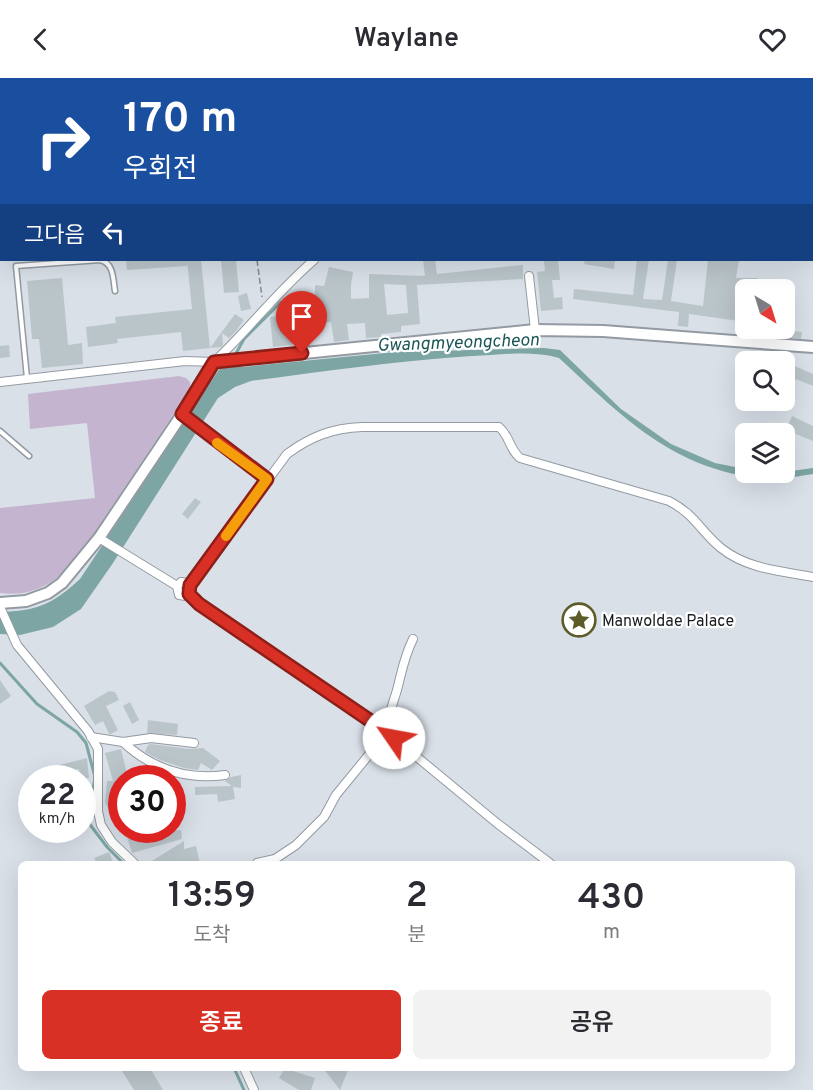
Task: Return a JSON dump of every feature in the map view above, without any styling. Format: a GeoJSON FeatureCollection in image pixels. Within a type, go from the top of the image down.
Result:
{"type":"FeatureCollection","features":[{"type":"Feature","properties":{"kind":"street"},"geometry":{"type":"LineString","coordinates":[[132,861],[112,842],[101,825],[98,811],[98,749],[13,638],[1,607],[48,593],[62,583],[102,541],[224,361],[233,344],[262,309],[313,261]]}},
{"type":"Feature","properties":{"kind":"street"},"geometry":{"type":"LineString","coordinates":[[529,276],[535,330]]}},
{"type":"Feature","properties":{"kind":"street"},"geometry":{"type":"LineString","coordinates":[[0,382],[185,361],[224,361],[535,330],[603,331],[813,347]]}},
{"type":"Feature","properties":{"kind":"street"},"geometry":{"type":"LineString","coordinates":[[184,417],[267,479]]}},
{"type":"Feature","properties":{"kind":"street"},"geometry":{"type":"LineString","coordinates":[[189,594],[190,585],[286,454],[306,441],[344,428],[499,427],[506,433],[511,448],[520,458],[669,501],[684,509],[719,547],[734,557],[754,566],[813,577]]}},
{"type":"Feature","properties":{"kind":"street"},"geometry":{"type":"LineString","coordinates":[[102,541],[177,586],[179,595],[189,594]]}},
{"type":"Feature","properties":{"kind":"street"},"geometry":{"type":"LineString","coordinates":[[177,586],[185,582],[190,585]]}},
{"type":"Feature","properties":{"kind":"street"},"geometry":{"type":"LineString","coordinates":[[189,594],[199,604],[378,726]]}},
{"type":"Feature","properties":{"kind":"street"},"geometry":{"type":"LineString","coordinates":[[389,723],[389,712],[397,692],[402,664],[413,639]]}},
{"type":"Feature","properties":{"kind":"street"},"geometry":{"type":"LineString","coordinates":[[389,723],[394,726],[396,732],[394,738],[389,742],[381,740],[376,732],[378,726],[389,723]]}},
{"type":"Feature","properties":{"kind":"street"},"geometry":{"type":"LineString","coordinates":[[91,737],[123,742],[151,738],[194,743]]}},
{"type":"Feature","properties":{"kind":"street"},"geometry":{"type":"LineString","coordinates":[[394,738],[498,824],[547,861]]}},
{"type":"Feature","properties":{"kind":"street"},"geometry":{"type":"LineString","coordinates":[[266,861],[275,859],[296,844],[324,817],[336,795],[381,740]]}},
{"type":"Feature","properties":{"kind":"street"},"geometry":{"type":"LineString","coordinates":[[123,742],[146,760],[184,776],[225,775]]}},
{"type":"Feature","properties":{"kind":"street"},"geometry":{"type":"LineString","coordinates":[[244,1071],[254,1090]]}},
{"type":"Feature","properties":{"kind":"lane"},"geometry":{"type":"LineString","coordinates":[[28,379],[16,266],[105,261],[111,267],[115,291]]}},
{"type":"Feature","properties":{"kind":"lane"},"geometry":{"type":"LineString","coordinates":[[0,431],[29,456]]}},
{"type":"Feature","properties":{"kind":"path"},"geometry":{"type":"LineString","coordinates":[[257,261],[262,309]]}},
{"type":"Feature","properties":{"kind":"shaded area"},"geometry":{"type":"Polygon","coordinates":[[[544,348],[560,350],[621,409],[671,444],[715,463],[735,467],[735,474],[704,465],[652,438],[629,421],[559,358],[549,356],[516,354],[444,358],[251,381],[235,387],[218,398],[81,609],[53,627],[20,635],[0,634],[0,612],[24,610],[44,604],[61,595],[80,579],[222,365],[236,364],[242,367],[395,352],[544,348]]]}},
{"type":"Feature","properties":{"kind":"shaded area"},"geometry":{"type":"Polygon","coordinates":[[[179,376],[190,382],[190,389],[74,563],[50,583],[32,591],[0,593],[0,508],[95,498],[87,423],[30,429],[28,394],[179,376]]]}},
{"type":"Feature","properties":{"kind":"shaded area"},"geometry":{"type":"Polygon","coordinates":[[[813,468],[813,474],[795,476],[795,470],[813,468]]]}},
{"type":"Feature","properties":{"kind":"building"},"geometry":{"type":"Polygon","coordinates":[[[126,261],[187,261],[187,266],[127,270],[126,261]]]}},
{"type":"Feature","properties":{"kind":"building"},"geometry":{"type":"Polygon","coordinates":[[[187,261],[201,261],[210,348],[183,351],[181,332],[117,339],[118,343],[88,347],[86,327],[116,323],[115,317],[192,309],[187,261]]]}},
{"type":"Feature","properties":{"kind":"building"},"geometry":{"type":"Polygon","coordinates":[[[221,261],[236,261],[239,292],[224,293],[221,261]]]}},
{"type":"Feature","properties":{"kind":"building"},"geometry":{"type":"Polygon","coordinates":[[[423,261],[435,261],[437,274],[523,265],[523,279],[417,285],[420,324],[401,326],[401,332],[366,338],[365,323],[347,324],[349,340],[334,342],[331,322],[291,327],[292,345],[273,347],[270,317],[293,315],[291,299],[315,297],[315,285],[324,286],[329,267],[353,272],[351,299],[369,298],[369,274],[425,276],[423,261]],[[384,284],[387,315],[408,313],[406,285],[384,284]]]}},
{"type":"Feature","properties":{"kind":"building"},"geometry":{"type":"Polygon","coordinates":[[[544,261],[558,261],[560,280],[552,280],[554,298],[562,297],[563,309],[541,311],[537,272],[545,271],[544,261]]]}},
{"type":"Feature","properties":{"kind":"building"},"geometry":{"type":"Polygon","coordinates":[[[585,261],[615,261],[614,269],[584,264],[585,261]]]}},
{"type":"Feature","properties":{"kind":"building"},"geometry":{"type":"Polygon","coordinates":[[[637,261],[649,261],[643,299],[662,300],[668,261],[677,261],[671,301],[703,306],[708,261],[739,261],[736,278],[758,278],[735,279],[735,320],[689,314],[688,327],[678,326],[679,312],[573,299],[574,289],[633,295],[637,261]]]}},
{"type":"Feature","properties":{"kind":"building"},"geometry":{"type":"Polygon","coordinates":[[[62,278],[68,345],[82,343],[83,364],[42,368],[39,339],[32,339],[27,281],[62,278]]]}},
{"type":"Feature","properties":{"kind":"building"},"geometry":{"type":"Polygon","coordinates":[[[247,293],[251,309],[241,311],[238,296],[247,293]]]}},
{"type":"Feature","properties":{"kind":"building"},"geometry":{"type":"Polygon","coordinates":[[[235,314],[244,320],[236,331],[229,338],[222,333],[223,345],[210,348],[235,314]]]}},
{"type":"Feature","properties":{"kind":"building"},"geometry":{"type":"Polygon","coordinates":[[[795,331],[802,332],[801,339],[795,338],[795,331]]]}},
{"type":"Feature","properties":{"kind":"building"},"geometry":{"type":"Polygon","coordinates":[[[9,345],[10,357],[0,358],[0,346],[9,345]]]}},
{"type":"Feature","properties":{"kind":"building"},"geometry":{"type":"Polygon","coordinates":[[[795,366],[813,374],[813,386],[796,379],[795,381],[795,366]]]}},
{"type":"Feature","properties":{"kind":"building"},"geometry":{"type":"Polygon","coordinates":[[[792,416],[813,426],[813,441],[795,434],[795,423],[789,423],[792,416]]]}},
{"type":"Feature","properties":{"kind":"building"},"geometry":{"type":"Polygon","coordinates":[[[195,498],[201,502],[188,519],[182,514],[195,498]]]}},
{"type":"Feature","properties":{"kind":"building"},"geometry":{"type":"Polygon","coordinates":[[[0,680],[11,696],[0,704],[0,680]]]}},
{"type":"Feature","properties":{"kind":"building"},"geometry":{"type":"Polygon","coordinates":[[[109,691],[115,692],[119,700],[106,706],[118,730],[111,734],[103,721],[95,725],[84,706],[109,691]]]}},
{"type":"Feature","properties":{"kind":"building"},"geometry":{"type":"Polygon","coordinates":[[[130,702],[139,720],[132,724],[123,706],[130,702]]]}},
{"type":"Feature","properties":{"kind":"building"},"geometry":{"type":"Polygon","coordinates":[[[148,720],[178,724],[177,735],[147,733],[148,720]]]}},
{"type":"Feature","properties":{"kind":"building"},"geometry":{"type":"Polygon","coordinates":[[[148,745],[203,748],[220,761],[212,770],[201,763],[198,770],[186,768],[186,765],[175,765],[145,752],[148,745]]]}},
{"type":"Feature","properties":{"kind":"building"},"geometry":{"type":"Polygon","coordinates":[[[121,749],[125,765],[108,765],[105,753],[121,749]]]}},
{"type":"Feature","properties":{"kind":"building"},"geometry":{"type":"Polygon","coordinates":[[[87,758],[88,765],[60,765],[87,758]]]}},
{"type":"Feature","properties":{"kind":"building"},"geometry":{"type":"Polygon","coordinates":[[[241,775],[241,788],[233,787],[235,799],[218,802],[217,794],[195,795],[195,787],[232,786],[225,781],[241,775]]]}},
{"type":"Feature","properties":{"kind":"building"},"geometry":{"type":"Polygon","coordinates":[[[108,781],[108,809],[105,802],[108,781]]]}},
{"type":"Feature","properties":{"kind":"building"},"geometry":{"type":"Polygon","coordinates":[[[129,843],[168,843],[132,853],[129,843]]]}},
{"type":"Feature","properties":{"kind":"building"},"geometry":{"type":"Polygon","coordinates":[[[184,843],[184,849],[196,846],[199,861],[152,861],[184,843]]]}},
{"type":"Feature","properties":{"kind":"building"},"geometry":{"type":"Polygon","coordinates":[[[109,852],[113,861],[96,861],[94,858],[109,852]]]}},
{"type":"Feature","properties":{"kind":"building"},"geometry":{"type":"Polygon","coordinates":[[[122,1071],[152,1071],[163,1090],[134,1090],[122,1071]]]}},
{"type":"Feature","properties":{"kind":"building"},"geometry":{"type":"Polygon","coordinates":[[[283,1071],[293,1071],[315,1078],[311,1090],[299,1090],[279,1078],[283,1071]]]}},
{"type":"Feature","properties":{"kind":"building"},"geometry":{"type":"Polygon","coordinates":[[[325,1071],[348,1071],[340,1090],[325,1071]]]}},
{"type":"Feature","properties":{"kind":"waterway"},"geometry":{"type":"LineString","coordinates":[[234,357],[244,339],[281,302]]}},
{"type":"Feature","properties":{"kind":"waterway"},"geometry":{"type":"LineString","coordinates":[[0,663],[37,704],[77,732],[86,743],[95,777],[88,822],[121,861]]}},
{"type":"Feature","properties":{"kind":"waterway"},"geometry":{"type":"LineString","coordinates":[[235,1071],[244,1090]]}},
{"type":"Feature","properties":{"kind":"slow traffic"},"geometry":{"type":"LineString","coordinates":[[217,443],[267,479],[226,536]]}},
{"type":"Feature","properties":{"kind":"place","name":"Manwoldae Palace"},"geometry":{"type":"Point","coordinates":[579,620]}},
{"type":"Feature","properties":{"kind":"route"},"geometry":{"type":"LineString","coordinates":[[302,353],[214,362],[182,414],[267,479],[190,585],[189,594],[199,604],[378,726],[376,732],[378,738],[383,742],[389,742],[394,738]]}},
{"type":"Feature","properties":{"kind":"water label","name":"Gwangmyeongcheon"},"geometry":{"type":"Point","coordinates":[458,342]}}]}
